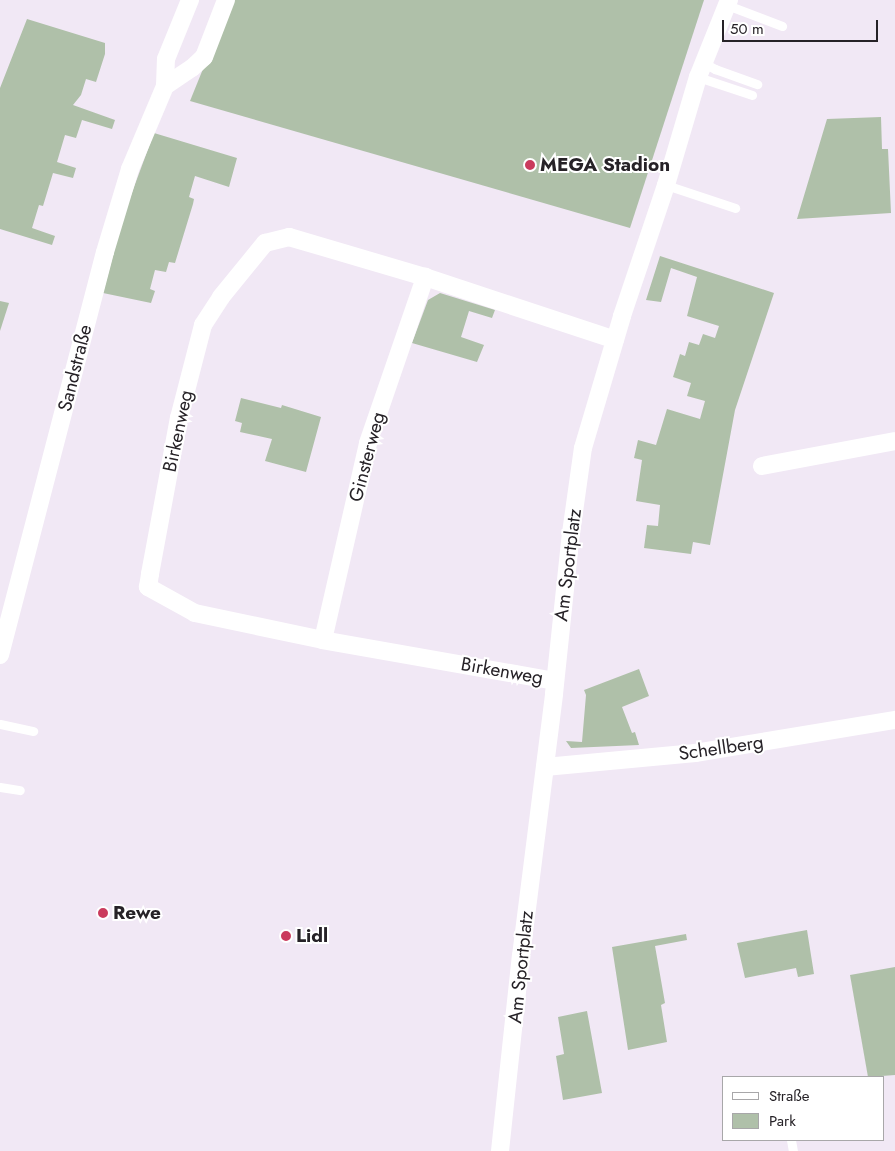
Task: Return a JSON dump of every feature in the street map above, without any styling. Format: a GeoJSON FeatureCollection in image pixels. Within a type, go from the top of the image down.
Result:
{"type":"FeatureCollection","features":[{"type":"Feature","properties":{"kind":"street","name":"Sandstraße"},"geometry":{"type":"LineString","coordinates":[[0,655],[105,252],[130,169],[165,86],[166,59],[190,0]]}},
{"type":"Feature","properties":{"kind":"street"},"geometry":{"type":"LineString","coordinates":[[165,86],[192,68],[204,57],[226,0]]}},
{"type":"Feature","properties":{"kind":"street","name":"Am Sportplatz"},"geometry":{"type":"LineString","coordinates":[[500,1151],[521,956],[545,767],[571,533],[583,448],[615,340],[666,185],[701,70],[728,3]]}},
{"type":"Feature","properties":{"kind":"street","name":"Birkenweg"},"geometry":{"type":"LineString","coordinates":[[555,681],[323,640],[195,613],[148,587],[179,418],[203,325],[221,297],[265,243],[289,237],[424,277],[615,340]]}},
{"type":"Feature","properties":{"kind":"street","name":"Ginsterweg"},"geometry":{"type":"LineString","coordinates":[[323,640],[368,443],[424,277]]}},
{"type":"Feature","properties":{"kind":"street"},"geometry":{"type":"LineString","coordinates":[[762,466],[895,441]]}},
{"type":"Feature","properties":{"kind":"street","name":"Schellberg"},"geometry":{"type":"LineString","coordinates":[[545,767],[695,753],[895,720]]}},
{"type":"Feature","properties":{"kind":"lane"},"geometry":{"type":"LineString","coordinates":[[728,3],[782,26]]}},
{"type":"Feature","properties":{"kind":"lane"},"geometry":{"type":"LineString","coordinates":[[701,70],[715,69],[757,84]]}},
{"type":"Feature","properties":{"kind":"lane"},"geometry":{"type":"LineString","coordinates":[[701,70],[752,96]]}},
{"type":"Feature","properties":{"kind":"lane"},"geometry":{"type":"LineString","coordinates":[[666,185],[735,208]]}},
{"type":"Feature","properties":{"kind":"lane"},"geometry":{"type":"LineString","coordinates":[[0,724],[33,731]]}},
{"type":"Feature","properties":{"kind":"lane"},"geometry":{"type":"LineString","coordinates":[[0,787],[20,790]]}},
{"type":"Feature","properties":{"kind":"green space","name":"MEGA Stadion"},"geometry":{"type":"Polygon","coordinates":[[[231,0],[704,0],[630,228],[190,101],[231,0]]]}},
{"type":"Feature","properties":{"kind":"green space"},"geometry":{"type":"Polygon","coordinates":[[[27,19],[105,43],[105,54],[96,82],[86,79],[81,95],[73,105],[115,120],[112,129],[82,120],[76,138],[65,135],[57,162],[76,168],[73,178],[53,173],[43,206],[39,205],[32,228],[55,236],[52,245],[0,229],[0,88],[27,19]]]}},
{"type":"Feature","properties":{"kind":"green space"},"geometry":{"type":"Polygon","coordinates":[[[881,117],[882,149],[888,149],[891,213],[797,219],[827,119],[881,117]]]}},
{"type":"Feature","properties":{"kind":"green space"},"geometry":{"type":"Polygon","coordinates":[[[154,133],[237,158],[229,187],[195,176],[189,197],[194,199],[193,204],[175,263],[169,262],[166,272],[155,270],[150,289],[155,291],[151,303],[103,293],[124,214],[154,133]]]}},
{"type":"Feature","properties":{"kind":"green space"},"geometry":{"type":"Polygon","coordinates":[[[660,256],[774,293],[735,410],[710,545],[693,542],[691,554],[644,548],[647,525],[658,526],[660,505],[636,501],[642,460],[634,458],[638,440],[656,445],[667,409],[700,419],[705,401],[687,396],[691,383],[673,377],[680,354],[685,356],[689,342],[699,345],[703,334],[715,338],[719,326],[687,316],[697,277],[671,268],[661,302],[646,300],[660,256]]]}},
{"type":"Feature","properties":{"kind":"green space"},"geometry":{"type":"Polygon","coordinates":[[[440,293],[495,310],[492,318],[469,311],[461,337],[484,345],[477,362],[412,343],[428,300],[440,293]]]}},
{"type":"Feature","properties":{"kind":"green space"},"geometry":{"type":"Polygon","coordinates":[[[0,301],[9,303],[0,331],[0,301]]]}},
{"type":"Feature","properties":{"kind":"green space"},"geometry":{"type":"Polygon","coordinates":[[[241,398],[281,408],[282,405],[321,417],[306,472],[265,461],[272,439],[240,432],[242,423],[235,421],[241,398]]]}},
{"type":"Feature","properties":{"kind":"green space"},"geometry":{"type":"Polygon","coordinates":[[[639,669],[649,696],[622,707],[632,733],[635,732],[639,745],[571,748],[566,741],[582,742],[586,695],[584,690],[639,669]]]}},
{"type":"Feature","properties":{"kind":"green space"},"geometry":{"type":"Polygon","coordinates":[[[807,930],[814,974],[798,977],[796,968],[745,978],[737,943],[807,930]]]}},
{"type":"Feature","properties":{"kind":"green space"},"geometry":{"type":"Polygon","coordinates":[[[686,934],[687,940],[655,946],[665,1003],[661,1005],[667,1042],[628,1050],[612,947],[686,934]]]}},
{"type":"Feature","properties":{"kind":"green space"},"geometry":{"type":"Polygon","coordinates":[[[895,967],[895,1075],[868,1076],[850,975],[895,967]]]}},
{"type":"Feature","properties":{"kind":"green space"},"geometry":{"type":"Polygon","coordinates":[[[587,1011],[602,1093],[563,1100],[556,1056],[564,1054],[558,1017],[587,1011]]]}},
{"type":"Feature","properties":{"kind":"place","name":"MEGA Stadion"},"geometry":{"type":"Point","coordinates":[530,165]}},
{"type":"Feature","properties":{"kind":"place","name":"Rewe"},"geometry":{"type":"Point","coordinates":[103,913]}},
{"type":"Feature","properties":{"kind":"place","name":"Lidl"},"geometry":{"type":"Point","coordinates":[286,936]}}]}
